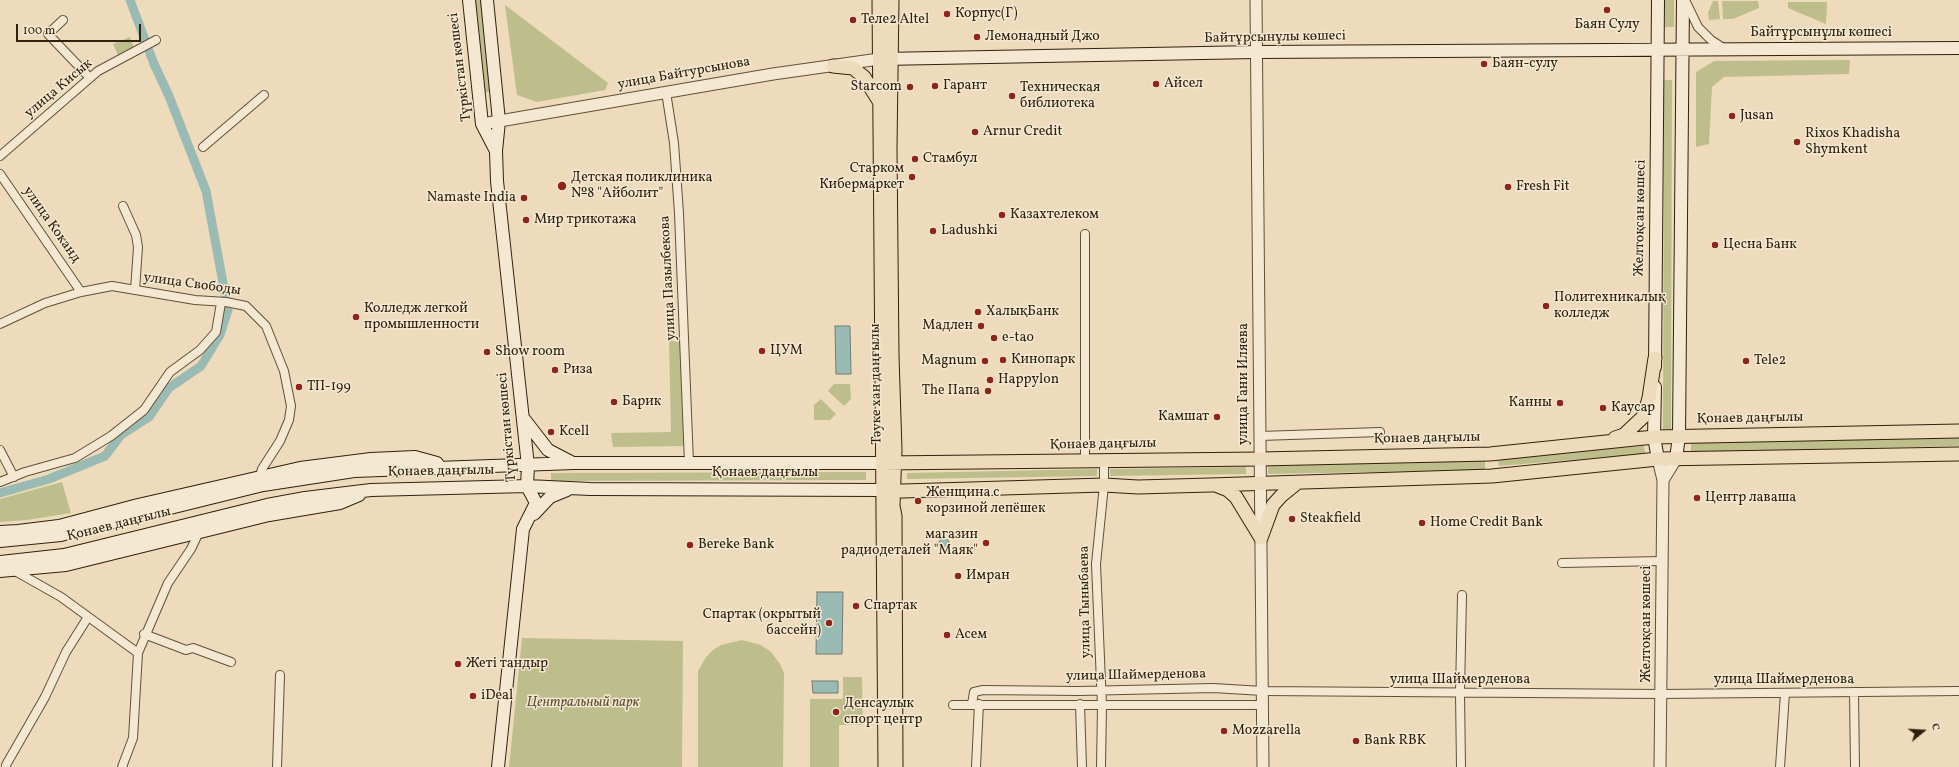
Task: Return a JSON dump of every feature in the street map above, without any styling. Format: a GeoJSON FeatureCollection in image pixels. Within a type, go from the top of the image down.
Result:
{"type":"FeatureCollection","features":[{"type":"Feature","properties":{"kind":"main road","name":"Түркістан көшесі"},"geometry":{"type":"LineString","coordinates":[[469,0],[482,124],[496,151]]}},
{"type":"Feature","properties":{"kind":"main road","name":"Түркістан көшесі"},"geometry":{"type":"LineString","coordinates":[[487,0],[500,121],[496,151],[507,272],[524,419],[528,466],[527,486],[536,503],[523,529],[498,767]]}},
{"type":"Feature","properties":{"kind":"main road","name":"Тәуке хан даңғылы"},"geometry":{"type":"LineString","coordinates":[[879,0],[885,58],[890,148],[885,767]]}},
{"type":"Feature","properties":{"kind":"main road","name":"Тәуке хан даңғылы"},"geometry":{"type":"LineString","coordinates":[[888,463],[880,102],[892,0]]}},
{"type":"Feature","properties":{"kind":"main road","name":"Желтоқсан көшесі"},"geometry":{"type":"LineString","coordinates":[[1658,0],[1654,437],[1658,459]]}},
{"type":"Feature","properties":{"kind":"main road"},"geometry":{"type":"LineString","coordinates":[[1676,459],[1680,436],[1683,0]]}},
{"type":"Feature","properties":{"kind":"main road","name":"Байтұрсынұлы көшесі"},"geometry":{"type":"LineString","coordinates":[[1683,49],[1959,48]]}},
{"type":"Feature","properties":{"kind":"main road","name":"Байтұрсынұлы көшесі"},"geometry":{"type":"LineString","coordinates":[[885,58],[976,58],[1256,52],[1658,49]]}},
{"type":"Feature","properties":{"kind":"main road"},"geometry":{"type":"LineString","coordinates":[[1658,49],[1683,49]]}},
{"type":"Feature","properties":{"kind":"main road"},"geometry":{"type":"LineString","coordinates":[[833,66],[854,68],[864,77],[880,102]]}},
{"type":"Feature","properties":{"kind":"main road"},"geometry":{"type":"LineString","coordinates":[[1605,442],[1624,434],[1644,416],[1649,398],[1655,358]]}},
{"type":"Feature","properties":{"kind":"main road"},"geometry":{"type":"LineString","coordinates":[[524,419],[548,450],[574,464]]}},
{"type":"Feature","properties":{"kind":"main road","name":"Қонаев даңғылы"},"geometry":{"type":"LineString","coordinates":[[3,538],[61,535],[263,485],[354,471],[574,464],[1085,461],[1490,454],[1654,437],[1959,431]]}},
{"type":"Feature","properties":{"kind":"main road"},"geometry":{"type":"LineString","coordinates":[[1490,454],[1492,476]]}},
{"type":"Feature","properties":{"kind":"main road"},"geometry":{"type":"LineString","coordinates":[[888,491],[1104,485],[1138,487],[1297,483],[1492,476],[1658,459],[1959,454]]}},
{"type":"Feature","properties":{"kind":"main road"},"geometry":{"type":"LineString","coordinates":[[7,565],[3,538],[18,531],[59,526],[260,476],[341,462],[415,457],[450,467]]}},
{"type":"Feature","properties":{"kind":"main road"},"geometry":{"type":"LineString","coordinates":[[341,462],[354,471]]}},
{"type":"Feature","properties":{"kind":"main road"},"geometry":{"type":"LineString","coordinates":[[1261,538],[1273,505],[1280,496],[1297,483]]}},
{"type":"Feature","properties":{"kind":"main road"},"geometry":{"type":"LineString","coordinates":[[1216,485],[1228,490],[1236,497],[1261,538]]}},
{"type":"Feature","properties":{"kind":"main road","name":"Қонаев даңғылы"},"geometry":{"type":"LineString","coordinates":[[7,565],[83,551],[267,505],[305,498],[371,490],[527,486],[572,489],[888,491]]}},
{"type":"Feature","properties":{"kind":"main road"},"geometry":{"type":"LineString","coordinates":[[523,529],[538,508],[550,497],[572,489]]}},
{"type":"Feature","properties":{"kind":"main road"},"geometry":{"type":"LineString","coordinates":[[0,572],[7,565],[66,565],[269,515],[340,503],[371,490]]}},
{"type":"Feature","properties":{"kind":"main road","name":"Тәуке хан даңғылы"},"geometry":{"type":"LineString","coordinates":[[888,491],[895,516],[896,767]]}},
{"type":"Feature","properties":{"kind":"main road"},"geometry":{"type":"LineString","coordinates":[[895,516],[897,506],[902,499],[921,491]]}},
{"type":"Feature","properties":{"kind":"main road"},"geometry":{"type":"LineString","coordinates":[[83,551],[105,556]]}},
{"type":"Feature","properties":{"kind":"street","name":"улица Гани Иляева"},"geometry":{"type":"LineString","coordinates":[[1256,0],[1263,767]]}},
{"type":"Feature","properties":{"kind":"street"},"geometry":{"type":"LineString","coordinates":[[1683,0],[1698,27],[1711,40],[1725,49]]}},
{"type":"Feature","properties":{"kind":"street"},"geometry":{"type":"LineString","coordinates":[[63,20],[48,34],[90,78]]}},
{"type":"Feature","properties":{"kind":"street","name":"улица Кисык"},"geometry":{"type":"LineString","coordinates":[[0,156],[98,71],[155,41]]}},
{"type":"Feature","properties":{"kind":"street","name":"улица Байтурсынова"},"geometry":{"type":"LineString","coordinates":[[482,124],[666,92],[885,58]]}},
{"type":"Feature","properties":{"kind":"street","name":"улица Пазылбекова"},"geometry":{"type":"LineString","coordinates":[[666,92],[674,143],[679,213],[689,463]]}},
{"type":"Feature","properties":{"kind":"street"},"geometry":{"type":"LineString","coordinates":[[203,147],[264,96]]}},
{"type":"Feature","properties":{"kind":"street","name":"улица Коканд"},"geometry":{"type":"LineString","coordinates":[[0,174],[81,292]]}},
{"type":"Feature","properties":{"kind":"street"},"geometry":{"type":"LineString","coordinates":[[123,206],[136,235],[138,247],[135,290],[130,290]]}},
{"type":"Feature","properties":{"kind":"street"},"geometry":{"type":"LineString","coordinates":[[1085,461],[1086,234]]}},
{"type":"Feature","properties":{"kind":"street","name":"улица Свободы"},"geometry":{"type":"LineString","coordinates":[[0,324],[45,303],[81,292],[112,286],[195,300],[246,306],[266,326],[284,371],[291,406],[289,420],[280,441],[262,469],[260,476]]}},
{"type":"Feature","properties":{"kind":"street"},"geometry":{"type":"LineString","coordinates":[[0,482],[75,458],[111,436],[144,410],[170,372],[200,350],[216,332],[221,303]]}},
{"type":"Feature","properties":{"kind":"street"},"geometry":{"type":"LineString","coordinates":[[1260,436],[1380,432]]}},
{"type":"Feature","properties":{"kind":"street"},"geometry":{"type":"LineString","coordinates":[[0,450],[14,477]]}},
{"type":"Feature","properties":{"kind":"street","name":"Желтоқсан көшесі"},"geometry":{"type":"LineString","coordinates":[[1658,459],[1663,480],[1660,767]]}},
{"type":"Feature","properties":{"kind":"street"},"geometry":{"type":"LineString","coordinates":[[1663,480],[1676,459]]}},
{"type":"Feature","properties":{"kind":"street","name":"улица Тыныбаева"},"geometry":{"type":"LineString","coordinates":[[1101,767],[1102,706],[1096,564],[1104,485],[1104,460]]}},
{"type":"Feature","properties":{"kind":"street"},"geometry":{"type":"LineString","coordinates":[[122,767],[133,738],[138,653],[144,634],[168,583],[191,549],[199,532]]}},
{"type":"Feature","properties":{"kind":"street"},"geometry":{"type":"LineString","coordinates":[[1562,563],[1662,561]]}},
{"type":"Feature","properties":{"kind":"street"},"geometry":{"type":"LineString","coordinates":[[7,565],[62,597],[88,618],[138,653]]}},
{"type":"Feature","properties":{"kind":"street"},"geometry":{"type":"LineString","coordinates":[[1461,767],[1460,693],[1462,595]]}},
{"type":"Feature","properties":{"kind":"street"},"geometry":{"type":"LineString","coordinates":[[5,764],[45,697],[66,652],[88,618]]}},
{"type":"Feature","properties":{"kind":"street"},"geometry":{"type":"LineString","coordinates":[[144,634],[186,650],[193,648],[232,662]]}},
{"type":"Feature","properties":{"kind":"street"},"geometry":{"type":"LineString","coordinates":[[277,767],[280,675]]}},
{"type":"Feature","properties":{"kind":"street","name":"улица Шаймерденова"},"geometry":{"type":"LineString","coordinates":[[976,704],[974,692],[982,690],[1213,688],[1263,691],[1661,694],[1959,692]]}},
{"type":"Feature","properties":{"kind":"street"},"geometry":{"type":"LineString","coordinates":[[1780,767],[1785,692]]}},
{"type":"Feature","properties":{"kind":"street"},"geometry":{"type":"LineString","coordinates":[[1854,692],[1855,767]]}},
{"type":"Feature","properties":{"kind":"street"},"geometry":{"type":"LineString","coordinates":[[976,704],[976,767]]}},
{"type":"Feature","properties":{"kind":"street"},"geometry":{"type":"LineString","coordinates":[[1080,704],[1082,767]]}},
{"type":"Feature","properties":{"kind":"street","name":"улица Шаймерденова"},"geometry":{"type":"LineString","coordinates":[[953,705],[1263,705]]}},
{"type":"Feature","properties":{"kind":"green space"},"geometry":{"type":"Polygon","coordinates":[[[470,0],[485,0],[496,91],[480,93],[470,0]]]}},
{"type":"Feature","properties":{"kind":"green space"},"geometry":{"type":"Polygon","coordinates":[[[1665,0],[1674,0],[1674,27],[1665,27],[1665,0]]]}},
{"type":"Feature","properties":{"kind":"green space"},"geometry":{"type":"Polygon","coordinates":[[[1713,1],[1718,1],[1720,19],[1709,20],[1708,13],[1713,1]]]}},
{"type":"Feature","properties":{"kind":"green space"},"geometry":{"type":"Polygon","coordinates":[[[1722,1],[1758,1],[1759,8],[1733,19],[1723,19],[1722,1]]]}},
{"type":"Feature","properties":{"kind":"green space"},"geometry":{"type":"Polygon","coordinates":[[[1788,2],[1827,2],[1826,24],[1788,8],[1788,2]]]}},
{"type":"Feature","properties":{"kind":"green space"},"geometry":{"type":"Polygon","coordinates":[[[505,5],[608,83],[605,90],[537,102],[517,95],[505,5]]]}},
{"type":"Feature","properties":{"kind":"green space"},"geometry":{"type":"Polygon","coordinates":[[[130,37],[134,48],[118,55],[113,44],[130,37]]]}},
{"type":"Feature","properties":{"kind":"green space"},"geometry":{"type":"Polygon","coordinates":[[[1850,60],[1849,74],[1724,77],[1712,87],[1709,144],[1696,147],[1696,72],[1714,61],[1850,60]]]}},
{"type":"Feature","properties":{"kind":"green space"},"geometry":{"type":"Polygon","coordinates":[[[1664,80],[1672,80],[1671,429],[1663,429],[1664,80]]]}},
{"type":"Feature","properties":{"kind":"green space"},"geometry":{"type":"Polygon","coordinates":[[[669,340],[682,343],[684,446],[613,447],[611,433],[671,432],[669,340]]]}},
{"type":"Feature","properties":{"kind":"green space"},"geometry":{"type":"Polygon","coordinates":[[[834,384],[850,384],[851,399],[844,406],[828,391],[834,384]]]}},
{"type":"Feature","properties":{"kind":"green space"},"geometry":{"type":"Polygon","coordinates":[[[821,399],[836,414],[830,420],[814,420],[814,405],[821,399]]]}},
{"type":"Feature","properties":{"kind":"green space"},"geometry":{"type":"Polygon","coordinates":[[[1959,438],[1959,446],[1691,452],[1691,443],[1959,438]]]}},
{"type":"Feature","properties":{"kind":"green space"},"geometry":{"type":"Polygon","coordinates":[[[1644,446],[1645,454],[1499,466],[1498,458],[1644,446]]]}},
{"type":"Feature","properties":{"kind":"green space"},"geometry":{"type":"Polygon","coordinates":[[[1485,461],[1485,470],[1268,474],[1268,466],[1485,461]]]}},
{"type":"Feature","properties":{"kind":"green space"},"geometry":{"type":"Polygon","coordinates":[[[1246,467],[1246,474],[1110,476],[1110,469],[1246,467]]]}},
{"type":"Feature","properties":{"kind":"green space"},"geometry":{"type":"Polygon","coordinates":[[[1097,469],[1097,476],[907,479],[907,473],[1097,469]]]}},
{"type":"Feature","properties":{"kind":"green space"},"geometry":{"type":"Polygon","coordinates":[[[866,472],[866,480],[551,481],[551,473],[866,472]]]}},
{"type":"Feature","properties":{"kind":"green space"},"geometry":{"type":"Polygon","coordinates":[[[62,482],[71,513],[27,520],[0,522],[0,499],[62,482]]]}},
{"type":"Feature","properties":{"kind":"green space","name":"Центральный парк"},"geometry":{"type":"Polygon","coordinates":[[[522,638],[683,641],[682,767],[509,767],[522,638]]]}},
{"type":"Feature","properties":{"kind":"green space"},"geometry":{"type":"Polygon","coordinates":[[[742,640],[761,645],[771,652],[780,664],[784,673],[783,767],[698,767],[698,671],[706,657],[713,650],[721,645],[742,640]]]}},
{"type":"Feature","properties":{"kind":"green space","name":"Денсаулык спорт центр"},"geometry":{"type":"Polygon","coordinates":[[[843,677],[862,677],[863,725],[839,725],[839,767],[810,767],[810,699],[843,699],[843,677]]]}},
{"type":"Feature","properties":{"kind":"water"},"geometry":{"type":"Polygon","coordinates":[[[835,326],[850,326],[851,374],[836,374],[835,326]]]}},
{"type":"Feature","properties":{"kind":"water"},"geometry":{"type":"Polygon","coordinates":[[[942,539],[946,539],[948,540],[948,548],[942,549],[939,546],[939,542],[942,539]]]}},
{"type":"Feature","properties":{"kind":"water","name":"Спартак (окрытый бассейн)"},"geometry":{"type":"Polygon","coordinates":[[[817,592],[843,592],[842,654],[816,654],[817,592]]]}},
{"type":"Feature","properties":{"kind":"water"},"geometry":{"type":"Polygon","coordinates":[[[812,681],[838,681],[838,693],[813,693],[812,681]]]}},
{"type":"Feature","properties":{"kind":"waterway"},"geometry":{"type":"LineString","coordinates":[[0,493],[49,479],[105,456],[121,435],[149,417],[169,388],[201,366],[220,335],[228,310],[206,191],[169,96],[154,64],[130,0]]}},
{"type":"Feature","properties":{"kind":"place","name":"Баян Сулу"},"geometry":{"type":"Point","coordinates":[1607,10]}},
{"type":"Feature","properties":{"kind":"place","name":"Корпус(Г)"},"geometry":{"type":"Point","coordinates":[947,14]}},
{"type":"Feature","properties":{"kind":"place","name":"Теле2 Altel"},"geometry":{"type":"Point","coordinates":[853,20]}},
{"type":"Feature","properties":{"kind":"place","name":"Лемонадный Джо"},"geometry":{"type":"Point","coordinates":[977,37]}},
{"type":"Feature","properties":{"kind":"place","name":"Баян-сулу"},"geometry":{"type":"Point","coordinates":[1484,64]}},
{"type":"Feature","properties":{"kind":"place","name":"Айсел"},"geometry":{"type":"Point","coordinates":[1156,84]}},
{"type":"Feature","properties":{"kind":"place","name":"Гарант"},"geometry":{"type":"Point","coordinates":[935,86]}},
{"type":"Feature","properties":{"kind":"place","name":"Starcom"},"geometry":{"type":"Point","coordinates":[910,87]}},
{"type":"Feature","properties":{"kind":"place","name":"Техническая библиотека"},"geometry":{"type":"Point","coordinates":[1012,96]}},
{"type":"Feature","properties":{"kind":"place","name":"Jusan"},"geometry":{"type":"Point","coordinates":[1732,116]}},
{"type":"Feature","properties":{"kind":"place","name":"Arnur Credit"},"geometry":{"type":"Point","coordinates":[975,132]}},
{"type":"Feature","properties":{"kind":"place","name":"Rixos Khadisha Shymkent"},"geometry":{"type":"Point","coordinates":[1797,142]}},
{"type":"Feature","properties":{"kind":"place","name":"Стамбул"},"geometry":{"type":"Point","coordinates":[915,159]}},
{"type":"Feature","properties":{"kind":"place","name":"Старком Кибермаркет"},"geometry":{"type":"Point","coordinates":[912,177]}},
{"type":"Feature","properties":{"kind":"place","name":"Детская поликлиника №8 \"Айболит\""},"geometry":{"type":"Point","coordinates":[562,186]}},
{"type":"Feature","properties":{"kind":"place","name":"Fresh Fit"},"geometry":{"type":"Point","coordinates":[1508,187]}},
{"type":"Feature","properties":{"kind":"place","name":"Namaste India"},"geometry":{"type":"Point","coordinates":[524,198]}},
{"type":"Feature","properties":{"kind":"place","name":"Казахтелеком"},"geometry":{"type":"Point","coordinates":[1002,215]}},
{"type":"Feature","properties":{"kind":"place","name":"Мир трикотажа"},"geometry":{"type":"Point","coordinates":[526,220]}},
{"type":"Feature","properties":{"kind":"place","name":"Ladushki"},"geometry":{"type":"Point","coordinates":[933,231]}},
{"type":"Feature","properties":{"kind":"place","name":"Цесна Банк"},"geometry":{"type":"Point","coordinates":[1715,245]}},
{"type":"Feature","properties":{"kind":"place","name":"Политехникалық колледж"},"geometry":{"type":"Point","coordinates":[1546,306]}},
{"type":"Feature","properties":{"kind":"place","name":"ХалықБанк"},"geometry":{"type":"Point","coordinates":[978,312]}},
{"type":"Feature","properties":{"kind":"place","name":"Колледж легкой промышленности"},"geometry":{"type":"Point","coordinates":[356,317]}},
{"type":"Feature","properties":{"kind":"place","name":"Мадлен"},"geometry":{"type":"Point","coordinates":[981,326]}},
{"type":"Feature","properties":{"kind":"place","name":"e-tao"},"geometry":{"type":"Point","coordinates":[994,338]}},
{"type":"Feature","properties":{"kind":"place","name":"ЦУМ"},"geometry":{"type":"Point","coordinates":[762,351]}},
{"type":"Feature","properties":{"kind":"place","name":"Show room"},"geometry":{"type":"Point","coordinates":[487,352]}},
{"type":"Feature","properties":{"kind":"place","name":"Кинопарк"},"geometry":{"type":"Point","coordinates":[1003,360]}},
{"type":"Feature","properties":{"kind":"place","name":"Magnum"},"geometry":{"type":"Point","coordinates":[985,361]}},
{"type":"Feature","properties":{"kind":"place","name":"Tele2"},"geometry":{"type":"Point","coordinates":[1746,361]}},
{"type":"Feature","properties":{"kind":"place","name":"Риза"},"geometry":{"type":"Point","coordinates":[555,370]}},
{"type":"Feature","properties":{"kind":"place","name":"Happylon"},"geometry":{"type":"Point","coordinates":[990,380]}},
{"type":"Feature","properties":{"kind":"place","name":"ТП-199"},"geometry":{"type":"Point","coordinates":[299,387]}},
{"type":"Feature","properties":{"kind":"place","name":"The Папа"},"geometry":{"type":"Point","coordinates":[988,391]}},
{"type":"Feature","properties":{"kind":"place","name":"Барик"},"geometry":{"type":"Point","coordinates":[614,402]}},
{"type":"Feature","properties":{"kind":"place","name":"Канны"},"geometry":{"type":"Point","coordinates":[1560,403]}},
{"type":"Feature","properties":{"kind":"place","name":"Каусар"},"geometry":{"type":"Point","coordinates":[1603,408]}},
{"type":"Feature","properties":{"kind":"place","name":"Камшат"},"geometry":{"type":"Point","coordinates":[1217,417]}},
{"type":"Feature","properties":{"kind":"place","name":"Kcell"},"geometry":{"type":"Point","coordinates":[551,432]}},
{"type":"Feature","properties":{"kind":"place","name":"Центр лаваша"},"geometry":{"type":"Point","coordinates":[1697,498]}},
{"type":"Feature","properties":{"kind":"place","name":"Женщина с корзиной лепёшек"},"geometry":{"type":"Point","coordinates":[918,501]}},
{"type":"Feature","properties":{"kind":"place","name":"Steakfield"},"geometry":{"type":"Point","coordinates":[1292,519]}},
{"type":"Feature","properties":{"kind":"place","name":"Home Credit Bank"},"geometry":{"type":"Point","coordinates":[1422,523]}},
{"type":"Feature","properties":{"kind":"place","name":"магазин радиодеталей \"Маяк\""},"geometry":{"type":"Point","coordinates":[986,543]}},
{"type":"Feature","properties":{"kind":"place","name":"Bereke Bank"},"geometry":{"type":"Point","coordinates":[690,545]}},
{"type":"Feature","properties":{"kind":"place","name":"Имран"},"geometry":{"type":"Point","coordinates":[958,576]}},
{"type":"Feature","properties":{"kind":"place","name":"Спартак"},"geometry":{"type":"Point","coordinates":[856,606]}},
{"type":"Feature","properties":{"kind":"place","name":"Спартак (окрытый бассейн)"},"geometry":{"type":"Point","coordinates":[829,623]}},
{"type":"Feature","properties":{"kind":"place","name":"Асем"},"geometry":{"type":"Point","coordinates":[947,635]}},
{"type":"Feature","properties":{"kind":"place","name":"Жетi тандыр"},"geometry":{"type":"Point","coordinates":[458,664]}},
{"type":"Feature","properties":{"kind":"place","name":"iDeal"},"geometry":{"type":"Point","coordinates":[473,696]}},
{"type":"Feature","properties":{"kind":"place","name":"Денсаулык спорт центр"},"geometry":{"type":"Point","coordinates":[836,712]}},
{"type":"Feature","properties":{"kind":"place","name":"Mozzarella"},"geometry":{"type":"Point","coordinates":[1224,731]}},
{"type":"Feature","properties":{"kind":"place","name":"Bank RBK"},"geometry":{"type":"Point","coordinates":[1356,741]}}]}
